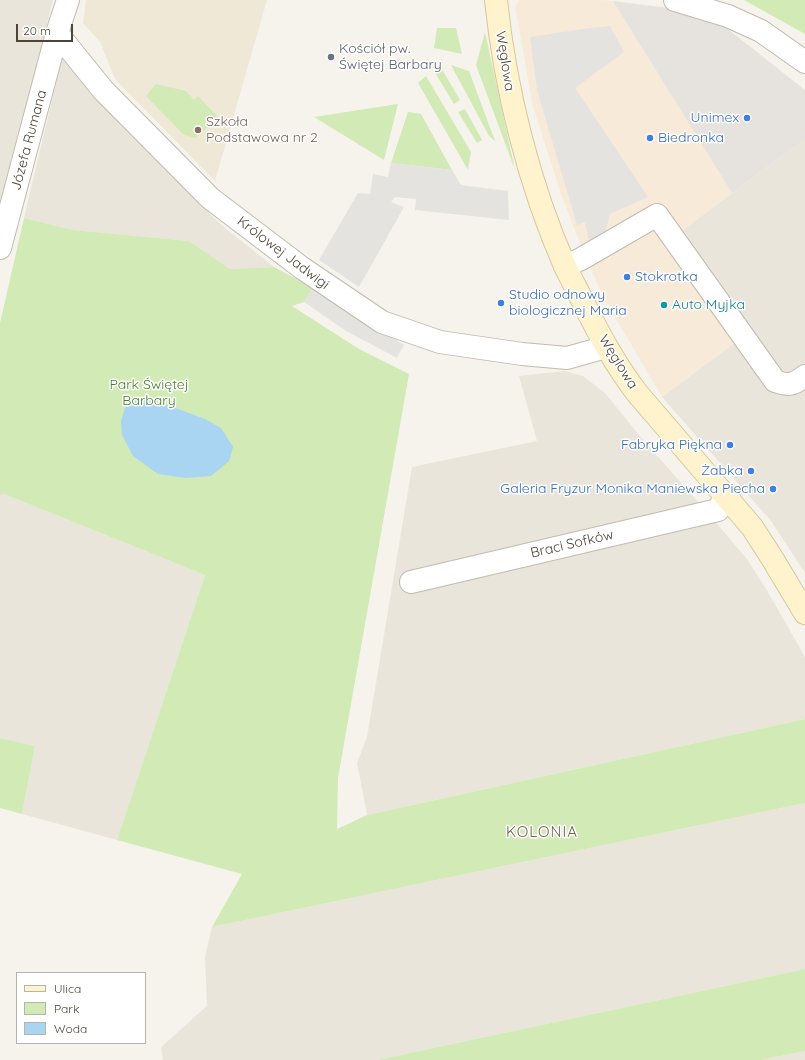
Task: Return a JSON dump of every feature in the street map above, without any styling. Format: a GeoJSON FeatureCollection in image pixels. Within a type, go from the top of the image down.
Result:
{"type":"FeatureCollection","features":[{"type":"Feature","properties":{"kind":"street"},"geometry":{"type":"LineString","coordinates":[[57,33],[68,0]]}},
{"type":"Feature","properties":{"kind":"street","name":"Węglowa"},"geometry":{"type":"LineString","coordinates":[[496,0],[511,96],[536,192],[565,266],[606,347],[623,374],[637,393],[752,527],[805,613]]}},
{"type":"Feature","properties":{"kind":"street"},"geometry":{"type":"LineString","coordinates":[[675,0],[728,16],[754,28],[805,62]]}},
{"type":"Feature","properties":{"kind":"street","name":"Józefa Rumana"},"geometry":{"type":"LineString","coordinates":[[0,248],[57,33]]}},
{"type":"Feature","properties":{"kind":"street","name":"Królowej Jadwigi"},"geometry":{"type":"LineString","coordinates":[[57,33],[103,90],[210,198],[302,268],[382,322],[440,342],[522,354],[567,358],[606,347]]}},
{"type":"Feature","properties":{"kind":"street"},"geometry":{"type":"LineString","coordinates":[[565,266],[657,214],[775,381],[785,384],[794,384],[805,376]]}},
{"type":"Feature","properties":{"kind":"street","name":"Braci Sofków"},"geometry":{"type":"LineString","coordinates":[[411,582],[718,510],[720,506],[730,500]]}},
{"type":"Feature","properties":{"kind":"shaded area"},"geometry":{"type":"Polygon","coordinates":[[[0,0],[53,0],[0,211],[0,0]]]}},
{"type":"Feature","properties":{"kind":"shaded area","name":"Szkoła Podstawowa nr 2"},"geometry":{"type":"Polygon","coordinates":[[[86,0],[267,0],[215,181],[115,79],[100,42],[83,23],[86,0]]]}},
{"type":"Feature","properties":{"kind":"shaded area"},"geometry":{"type":"Polygon","coordinates":[[[519,0],[613,1],[732,193],[667,243],[737,341],[662,397],[605,300],[587,261],[561,194],[533,107],[515,6],[519,0]]]}},
{"type":"Feature","properties":{"kind":"shaded area"},"geometry":{"type":"Polygon","coordinates":[[[613,1],[693,11],[719,22],[805,90],[805,139],[732,193],[613,1]]]}},
{"type":"Feature","properties":{"kind":"shaded area"},"geometry":{"type":"Polygon","coordinates":[[[610,26],[624,52],[575,88],[648,197],[610,214],[602,243],[590,246],[585,222],[577,225],[537,90],[530,37],[610,26]]]}},
{"type":"Feature","properties":{"kind":"shaded area"},"geometry":{"type":"Polygon","coordinates":[[[62,58],[220,224],[274,267],[230,269],[189,241],[73,230],[24,218],[62,58]]]}},
{"type":"Feature","properties":{"kind":"shaded area"},"geometry":{"type":"Polygon","coordinates":[[[805,139],[805,573],[771,521],[662,397],[737,341],[666,242],[805,139]]]}},
{"type":"Feature","properties":{"kind":"shaded area"},"geometry":{"type":"Polygon","coordinates":[[[391,163],[452,170],[461,185],[508,191],[509,220],[415,210],[416,199],[395,197],[391,202],[404,207],[359,287],[319,260],[358,193],[370,194],[373,174],[388,177],[391,163]]]}},
{"type":"Feature","properties":{"kind":"shaded area"},"geometry":{"type":"Polygon","coordinates":[[[313,288],[404,345],[397,358],[346,331],[304,302],[313,288]]]}},
{"type":"Feature","properties":{"kind":"shaded area"},"geometry":{"type":"Polygon","coordinates":[[[564,371],[583,376],[605,393],[644,441],[747,559],[768,592],[805,657],[805,719],[367,815],[357,763],[367,737],[412,467],[537,441],[519,376],[564,371]]]}},
{"type":"Feature","properties":{"kind":"shaded area"},"geometry":{"type":"Polygon","coordinates":[[[4,494],[205,575],[117,840],[22,814],[35,746],[0,738],[0,495],[4,494]]]}},
{"type":"Feature","properties":{"kind":"shaded area"},"geometry":{"type":"Polygon","coordinates":[[[805,803],[805,969],[377,1060],[163,1060],[161,1047],[207,1006],[205,957],[212,927],[805,803]]]}},
{"type":"Feature","properties":{"kind":"shaded area"},"geometry":{"type":"Polygon","coordinates":[[[805,1051],[805,1060],[761,1060],[805,1051]]]}},
{"type":"Feature","properties":{"kind":"green space"},"geometry":{"type":"Polygon","coordinates":[[[744,0],[805,0],[805,34],[744,0]]]}},
{"type":"Feature","properties":{"kind":"green space"},"geometry":{"type":"Polygon","coordinates":[[[437,28],[456,28],[462,54],[434,48],[437,28]]]}},
{"type":"Feature","properties":{"kind":"green space"},"geometry":{"type":"Polygon","coordinates":[[[485,32],[515,170],[476,65],[485,32]]]}},
{"type":"Feature","properties":{"kind":"green space"},"geometry":{"type":"Polygon","coordinates":[[[451,65],[469,71],[495,141],[489,136],[451,65]]]}},
{"type":"Feature","properties":{"kind":"green space"},"geometry":{"type":"Polygon","coordinates":[[[440,66],[460,100],[454,104],[434,71],[440,66]]]}},
{"type":"Feature","properties":{"kind":"green space"},"geometry":{"type":"Polygon","coordinates":[[[426,76],[471,152],[468,170],[418,83],[426,76]]]}},
{"type":"Feature","properties":{"kind":"green space"},"geometry":{"type":"Polygon","coordinates":[[[156,84],[186,91],[194,100],[198,96],[218,117],[196,138],[184,135],[146,96],[156,84]]]}},
{"type":"Feature","properties":{"kind":"green space"},"geometry":{"type":"Polygon","coordinates":[[[398,104],[384,160],[314,117],[398,104]]]}},
{"type":"Feature","properties":{"kind":"green space"},"geometry":{"type":"Polygon","coordinates":[[[465,109],[482,140],[477,143],[458,112],[465,109]]]}},
{"type":"Feature","properties":{"kind":"green space"},"geometry":{"type":"Polygon","coordinates":[[[408,112],[421,114],[452,170],[391,163],[408,112]]]}},
{"type":"Feature","properties":{"kind":"green space","name":"Park Świętej Barbary"},"geometry":{"type":"Polygon","coordinates":[[[24,218],[73,230],[189,241],[230,269],[274,267],[313,288],[304,302],[292,306],[359,349],[409,374],[338,778],[337,829],[367,815],[805,719],[805,803],[212,927],[242,874],[117,840],[205,575],[4,494],[0,495],[0,323],[24,218]]]}},
{"type":"Feature","properties":{"kind":"green space"},"geometry":{"type":"Polygon","coordinates":[[[0,738],[35,746],[22,814],[0,808],[0,738]]]}},
{"type":"Feature","properties":{"kind":"green space"},"geometry":{"type":"Polygon","coordinates":[[[805,969],[805,1051],[761,1060],[377,1060],[805,969]]]}},
{"type":"Feature","properties":{"kind":"water"},"geometry":{"type":"Polygon","coordinates":[[[140,398],[170,406],[205,419],[221,428],[233,447],[229,461],[211,476],[186,478],[158,474],[133,456],[122,435],[121,421],[125,408],[131,400],[140,398]]]}},
{"type":"Feature","properties":{"kind":"place","name":"Kościół pw. Świętej Barbary"},"geometry":{"type":"Point","coordinates":[331,57]}},
{"type":"Feature","properties":{"kind":"place","name":"Unimex"},"geometry":{"type":"Point","coordinates":[747,118]}},
{"type":"Feature","properties":{"kind":"place","name":"Szkoła Podstawowa nr 2"},"geometry":{"type":"Point","coordinates":[198,130]}},
{"type":"Feature","properties":{"kind":"place","name":"Biedronka"},"geometry":{"type":"Point","coordinates":[650,138]}},
{"type":"Feature","properties":{"kind":"place","name":"Stokrotka"},"geometry":{"type":"Point","coordinates":[627,277]}},
{"type":"Feature","properties":{"kind":"place","name":"Studio odnowy biologicznej Maria"},"geometry":{"type":"Point","coordinates":[501,303]}},
{"type":"Feature","properties":{"kind":"place","name":"Auto Myjka"},"geometry":{"type":"Point","coordinates":[664,305]}},
{"type":"Feature","properties":{"kind":"place","name":"Fabryka Piękna"},"geometry":{"type":"Point","coordinates":[730,445]}},
{"type":"Feature","properties":{"kind":"place","name":"Żabka"},"geometry":{"type":"Point","coordinates":[751,471]}},
{"type":"Feature","properties":{"kind":"place","name":"Galeria Fryzur Monika Maniewska Piecha"},"geometry":{"type":"Point","coordinates":[773,489]}},
{"type":"Feature","properties":{"kind":"district","name":"KOLONIA"},"geometry":{"type":"Point","coordinates":[542,832]}}]}
